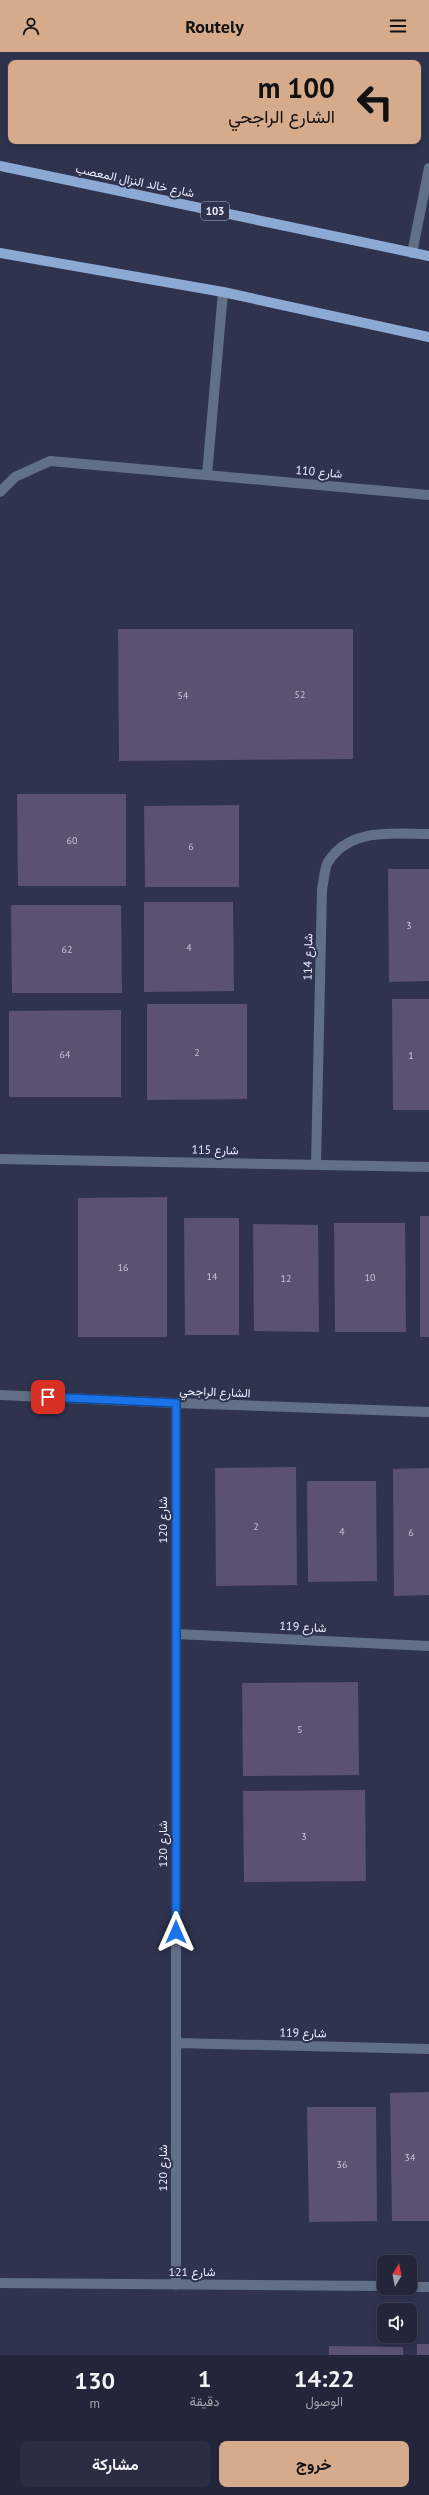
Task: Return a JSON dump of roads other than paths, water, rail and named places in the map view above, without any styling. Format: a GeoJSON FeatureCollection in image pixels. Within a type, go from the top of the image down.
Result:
{"type":"FeatureCollection","features":[{"type":"Feature","properties":{"kind":"main road","name":"شارع خالد النزال المعصب"},"geometry":{"type":"LineString","coordinates":[[0,166],[429,256]]}},
{"type":"Feature","properties":{"kind":"main road"},"geometry":{"type":"LineString","coordinates":[[0,253],[223,292],[429,337]]}},
{"type":"Feature","properties":{"kind":"street"},"geometry":{"type":"LineString","coordinates":[[412,253],[426,199],[429,168]]}},
{"type":"Feature","properties":{"kind":"street"},"geometry":{"type":"LineString","coordinates":[[207,475],[223,292]]}},
{"type":"Feature","properties":{"kind":"street","name":"شارع 110"},"geometry":{"type":"LineString","coordinates":[[0,492],[15,477],[50,462],[429,495]]}},
{"type":"Feature","properties":{"kind":"street","name":"114 شارع"},"geometry":{"type":"LineString","coordinates":[[316,1165],[322,889],[327,863],[343,844],[371,833],[429,834]]}},
{"type":"Feature","properties":{"kind":"street","name":"شارع 115"},"geometry":{"type":"LineString","coordinates":[[0,1159],[429,1167]]}},
{"type":"Feature","properties":{"kind":"street","name":"الشارع الراجحي"},"geometry":{"type":"LineString","coordinates":[[0,1394],[176,1403],[429,1412]]}},
{"type":"Feature","properties":{"kind":"street","name":"شارع 120"},"geometry":{"type":"LineString","coordinates":[[176,1403],[176,2285]]}},
{"type":"Feature","properties":{"kind":"street","name":"شارع 119"},"geometry":{"type":"LineString","coordinates":[[176,1634],[429,1646]]}},
{"type":"Feature","properties":{"kind":"street","name":"شارع 119"},"geometry":{"type":"LineString","coordinates":[[176,2043],[429,2049]]}},
{"type":"Feature","properties":{"kind":"street","name":"شارع 121"},"geometry":{"type":"LineString","coordinates":[[0,2283],[377,2286]]}},
{"type":"Feature","properties":{"kind":"street"},"geometry":{"type":"LineString","coordinates":[[417,2287],[429,2287]]}}]}
